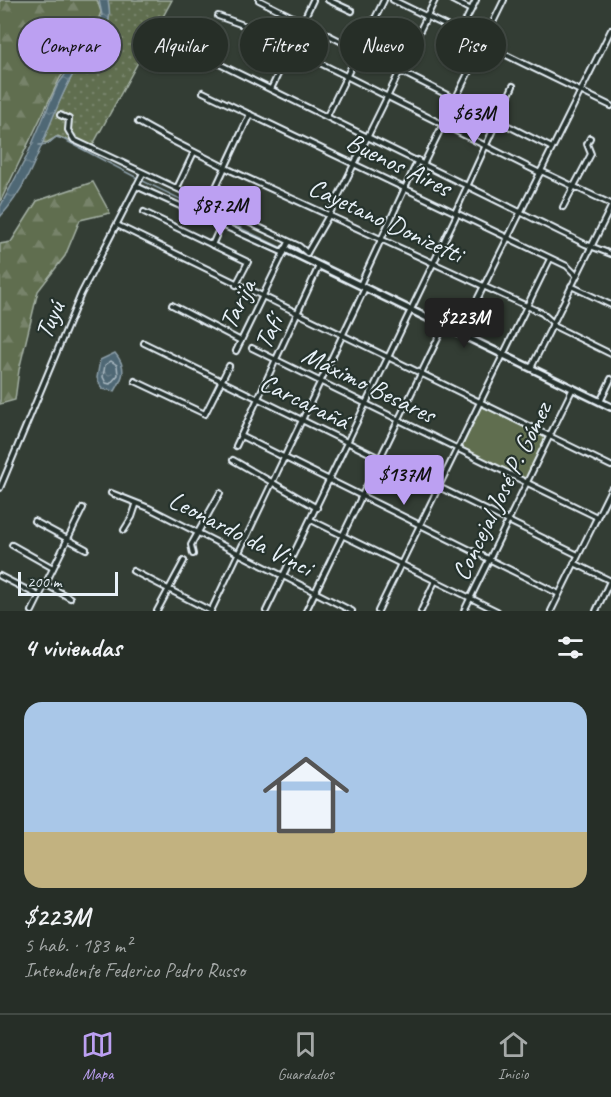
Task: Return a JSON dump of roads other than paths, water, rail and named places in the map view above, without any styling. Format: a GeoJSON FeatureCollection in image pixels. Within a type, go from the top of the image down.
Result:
{"type":"FeatureCollection","features":[{"type":"Feature","properties":{"kind":"street"},"geometry":{"type":"LineString","coordinates":[[259,0],[297,18]]}},
{"type":"Feature","properties":{"kind":"street"},"geometry":{"type":"LineString","coordinates":[[304,18],[313,0]]}},
{"type":"Feature","properties":{"kind":"street"},"geometry":{"type":"LineString","coordinates":[[328,0],[352,11]]}},
{"type":"Feature","properties":{"kind":"street"},"geometry":{"type":"LineString","coordinates":[[375,18],[384,0]]}},
{"type":"Feature","properties":{"kind":"street"},"geometry":{"type":"LineString","coordinates":[[393,0],[436,21]]}},
{"type":"Feature","properties":{"kind":"street"},"geometry":{"type":"LineString","coordinates":[[424,23],[435,0]]}},
{"type":"Feature","properties":{"kind":"street"},"geometry":{"type":"LineString","coordinates":[[452,0],[471,10]]}},
{"type":"Feature","properties":{"kind":"street"},"geometry":{"type":"LineString","coordinates":[[467,18],[476,0]]}},
{"type":"Feature","properties":{"kind":"street"},"geometry":{"type":"LineString","coordinates":[[495,18],[504,0]]}},
{"type":"Feature","properties":{"kind":"street"},"geometry":{"type":"LineString","coordinates":[[218,16],[240,24]]}},
{"type":"Feature","properties":{"kind":"street"},"geometry":{"type":"LineString","coordinates":[[460,334],[611,30]]}},
{"type":"Feature","properties":{"kind":"street"},"geometry":{"type":"LineString","coordinates":[[506,54],[611,106]]}},
{"type":"Feature","properties":{"kind":"street"},"geometry":{"type":"LineString","coordinates":[[228,68],[611,254]]}},
{"type":"Feature","properties":{"kind":"street"},"geometry":{"type":"LineString","coordinates":[[328,69],[611,205],[531,368]]}},
{"type":"Feature","properties":{"kind":"street"},"geometry":{"type":"LineString","coordinates":[[271,89],[279,72]]}},
{"type":"Feature","properties":{"kind":"street"},"geometry":{"type":"LineString","coordinates":[[327,116],[350,72]]}},
{"type":"Feature","properties":{"kind":"street"},"geometry":{"type":"LineString","coordinates":[[306,256],[329,215],[400,72]]}},
{"type":"Feature","properties":{"kind":"street"},"geometry":{"type":"LineString","coordinates":[[402,72],[455,101],[552,148]]}},
{"type":"Feature","properties":{"kind":"street"},"geometry":{"type":"LineString","coordinates":[[424,163],[469,72]]}},
{"type":"Feature","properties":{"kind":"street"},"geometry":{"type":"LineString","coordinates":[[266,611],[367,405],[513,86]]}},
{"type":"Feature","properties":{"kind":"street","name":"Buenos Aires"},"geometry":{"type":"LineString","coordinates":[[202,92],[567,266],[576,275]]}},
{"type":"Feature","properties":{"kind":"street"},"geometry":{"type":"LineString","coordinates":[[208,204],[250,114]]}},
{"type":"Feature","properties":{"kind":"street"},"geometry":{"type":"LineString","coordinates":[[60,115],[68,117],[68,130],[74,140],[140,179],[221,225],[285,251],[306,256]]}},
{"type":"Feature","properties":{"kind":"street","name":"Cayetano Donizetti"},"geometry":{"type":"LineString","coordinates":[[138,122],[226,168],[527,307],[553,324],[611,354]]}},
{"type":"Feature","properties":{"kind":"street"},"geometry":{"type":"LineString","coordinates":[[563,207],[591,154],[587,144],[590,138]]}},
{"type":"Feature","properties":{"kind":"street"},"geometry":{"type":"LineString","coordinates":[[177,188],[194,152]]}},
{"type":"Feature","properties":{"kind":"street"},"geometry":{"type":"LineString","coordinates":[[133,571],[211,611],[343,336],[380,239],[418,160]]}},
{"type":"Feature","properties":{"kind":"street"},"geometry":{"type":"LineString","coordinates":[[140,179],[177,188],[289,242],[320,265],[611,407]]}},
{"type":"Feature","properties":{"kind":"street","name":"Tuyú"},"geometry":{"type":"LineString","coordinates":[[0,488],[81,294],[140,179]]}},
{"type":"Feature","properties":{"kind":"street"},"geometry":{"type":"LineString","coordinates":[[144,213],[248,262],[236,285]]}},
{"type":"Feature","properties":{"kind":"street"},"geometry":{"type":"LineString","coordinates":[[117,225],[611,466]]}},
{"type":"Feature","properties":{"kind":"street"},"geometry":{"type":"LineString","coordinates":[[212,245],[221,225]]}},
{"type":"Feature","properties":{"kind":"street","name":"Tarija"},"geometry":{"type":"LineString","coordinates":[[236,351],[289,242]]}},
{"type":"Feature","properties":{"kind":"street"},"geometry":{"type":"LineString","coordinates":[[378,611],[550,259]]}},
{"type":"Feature","properties":{"kind":"street","name":"Tafí"},"geometry":{"type":"LineString","coordinates":[[236,446],[320,265]]}},
{"type":"Feature","properties":{"kind":"street"},"geometry":{"type":"LineString","coordinates":[[571,286],[611,305]]}},
{"type":"Feature","properties":{"kind":"street"},"geometry":{"type":"LineString","coordinates":[[172,306],[241,341]]}},
{"type":"Feature","properties":{"kind":"street"},"geometry":{"type":"LineString","coordinates":[[306,611],[444,326]]}},
{"type":"Feature","properties":{"kind":"street","name":"Carcarañá"},"geometry":{"type":"LineString","coordinates":[[144,343],[578,555]]}},
{"type":"Feature","properties":{"kind":"street","name":"Máximo Besares"},"geometry":{"type":"LineString","coordinates":[[252,348],[597,518]]}},
{"type":"Feature","properties":{"kind":"street"},"geometry":{"type":"LineString","coordinates":[[135,381],[205,414],[230,366]]}},
{"type":"Feature","properties":{"kind":"street"},"geometry":{"type":"LineString","coordinates":[[600,402],[611,379]]}},
{"type":"Feature","properties":{"kind":"street","name":"Concejal José P. Gómez"},"geometry":{"type":"LineString","coordinates":[[464,611],[573,388]]}},
{"type":"Feature","properties":{"kind":"street"},"geometry":{"type":"LineString","coordinates":[[241,436],[329,482],[559,594]]}},
{"type":"Feature","properties":{"kind":"street"},"geometry":{"type":"LineString","coordinates":[[233,460],[317,508]]}},
{"type":"Feature","properties":{"kind":"street"},"geometry":{"type":"LineString","coordinates":[[550,611],[610,492]]}},
{"type":"Feature","properties":{"kind":"street","name":"Leonardo da Vinci"},"geometry":{"type":"LineString","coordinates":[[111,493],[136,505],[149,508],[237,555],[352,611]]}},
{"type":"Feature","properties":{"kind":"street"},"geometry":{"type":"LineString","coordinates":[[193,554],[191,545],[220,493]]}},
{"type":"Feature","properties":{"kind":"street"},"geometry":{"type":"LineString","coordinates":[[124,530],[136,505]]}},
{"type":"Feature","properties":{"kind":"street"},"geometry":{"type":"LineString","coordinates":[[32,611],[83,508]]}},
{"type":"Feature","properties":{"kind":"street"},"geometry":{"type":"LineString","coordinates":[[310,520],[497,611]]}},
{"type":"Feature","properties":{"kind":"street"},"geometry":{"type":"LineString","coordinates":[[34,521],[86,549]]}},
{"type":"Feature","properties":{"kind":"street"},"geometry":{"type":"LineString","coordinates":[[12,545],[53,568]]}},
{"type":"Feature","properties":{"kind":"street"},"geometry":{"type":"LineString","coordinates":[[157,611],[184,561]]}},
{"type":"Feature","properties":{"kind":"street"},"geometry":{"type":"LineString","coordinates":[[574,563],[611,581],[596,611]]}},
{"type":"Feature","properties":{"kind":"street"},"geometry":{"type":"LineString","coordinates":[[0,576],[39,596]]}},
{"type":"Feature","properties":{"kind":"street"},"geometry":{"type":"LineString","coordinates":[[421,611],[435,581]]}},
{"type":"Feature","properties":{"kind":"street"},"geometry":{"type":"LineString","coordinates":[[45,584],[70,598]]}},
{"type":"Feature","properties":{"kind":"water"},"geometry":{"type":"Polygon","coordinates":[[[99,0],[108,0],[109,18],[101,18],[99,0]]]}},
{"type":"Feature","properties":{"kind":"water"},"geometry":{"type":"Polygon","coordinates":[[[67,72],[75,72],[63,93],[32,168],[12,202],[0,217],[0,207],[26,158],[57,86],[67,72]]]}},
{"type":"Feature","properties":{"kind":"water"},"geometry":{"type":"Polygon","coordinates":[[[115,353],[123,367],[120,381],[115,391],[102,389],[97,378],[100,360],[115,353]]]}},
{"type":"Feature","properties":{"kind":"waterway"},"geometry":{"type":"LineString","coordinates":[[39,145],[48,144],[56,137],[63,139],[143,181],[282,248]]}}]}
